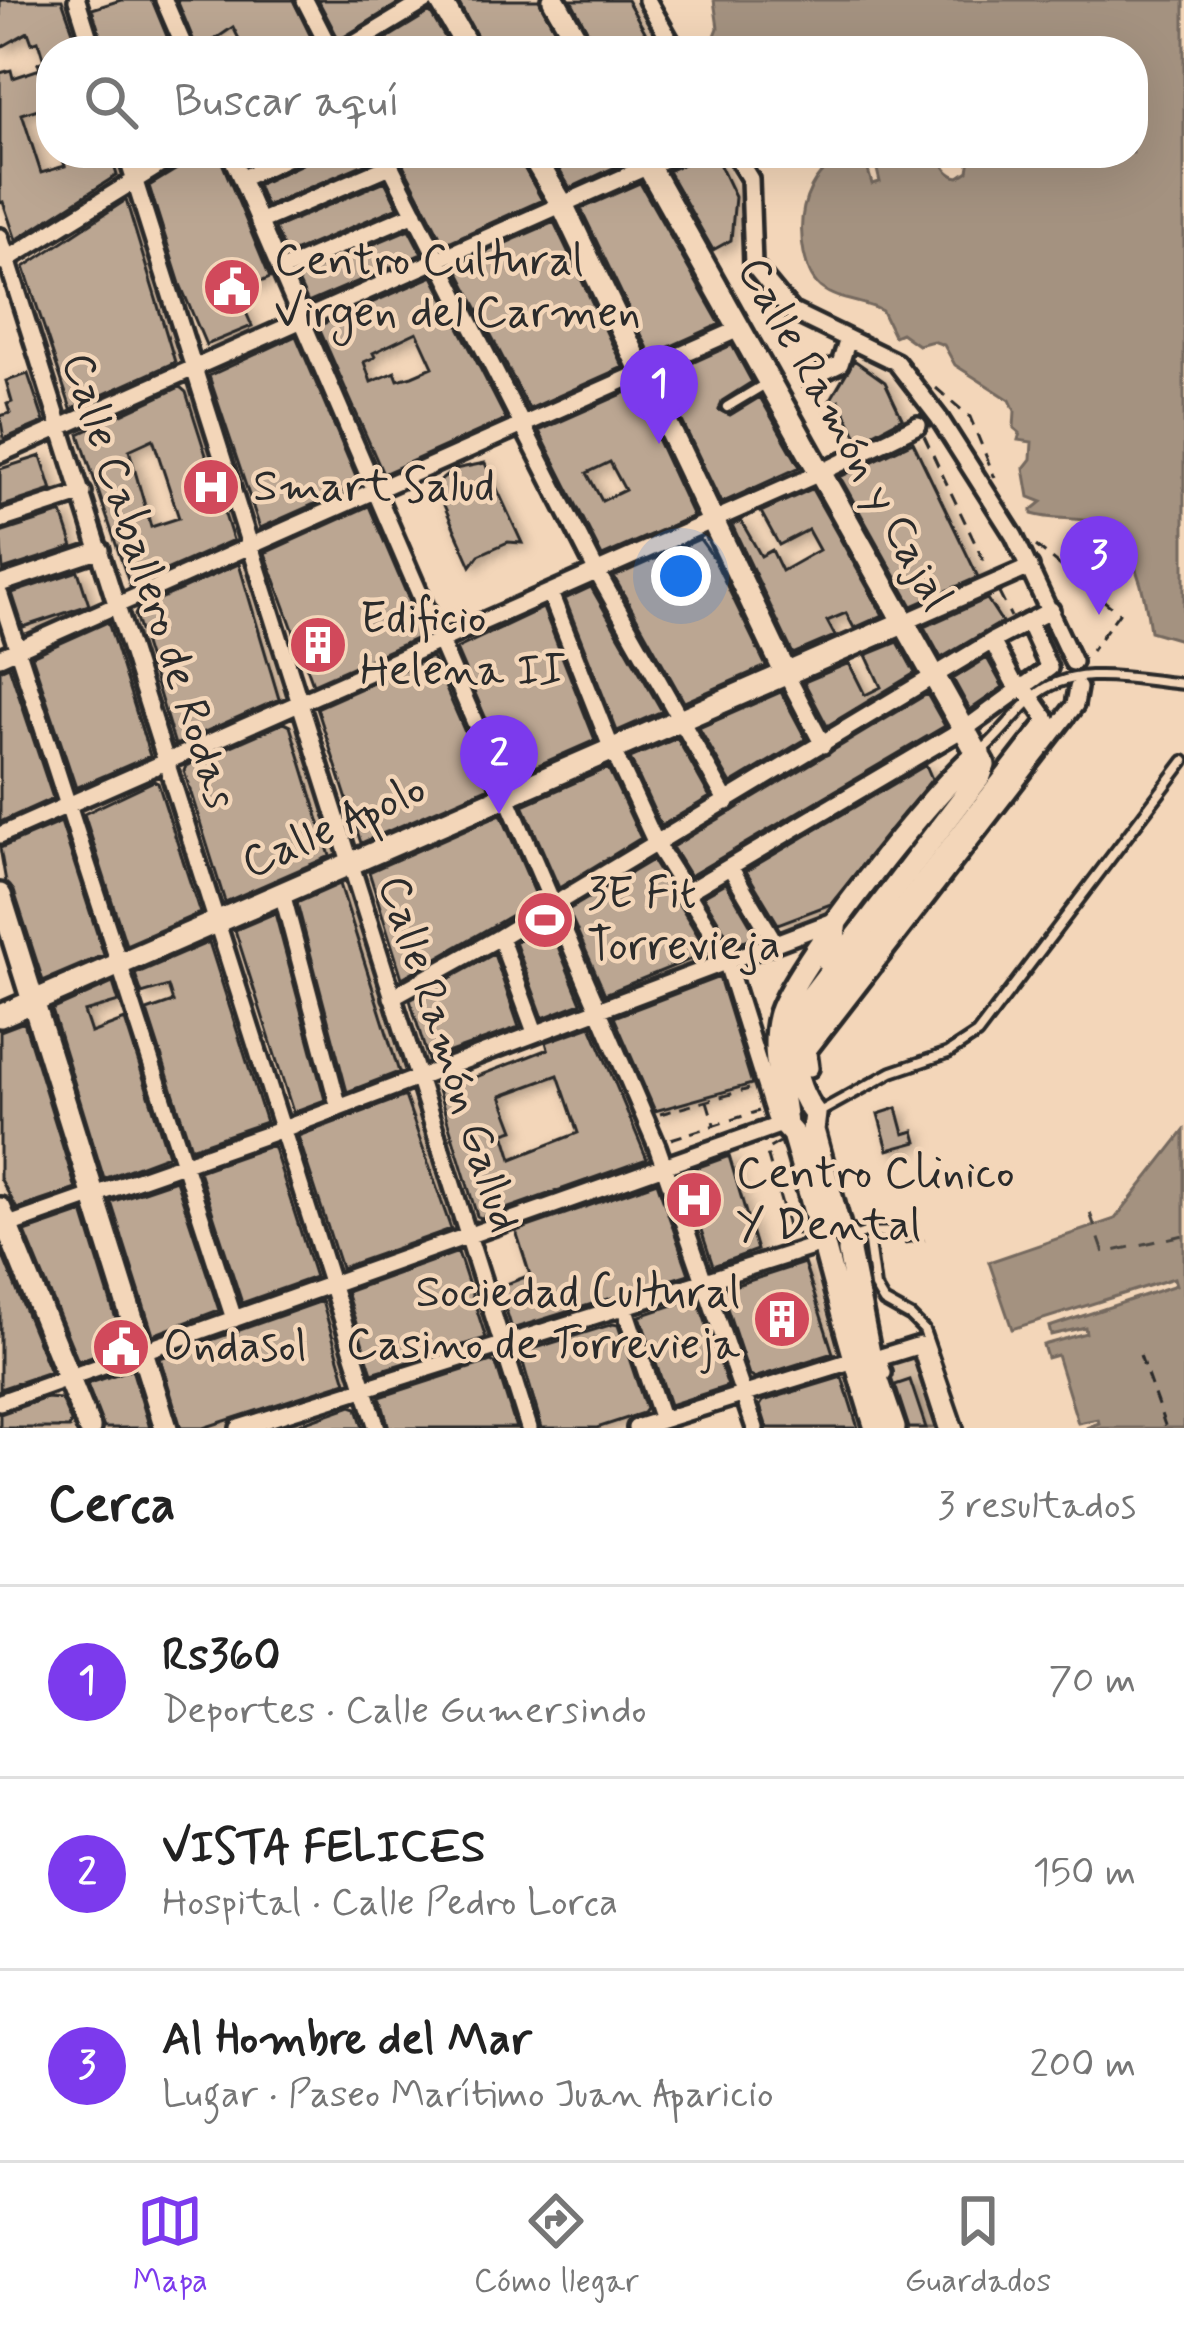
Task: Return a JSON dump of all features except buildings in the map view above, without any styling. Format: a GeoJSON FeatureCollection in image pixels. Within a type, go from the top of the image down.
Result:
{"type":"FeatureCollection","features":[{"type":"Feature","properties":{"kind":"street"},"geometry":{"type":"LineString","coordinates":[[77,0],[88,36]]}},
{"type":"Feature","properties":{"kind":"street"},"geometry":{"type":"LineString","coordinates":[[164,0],[180,36]]}},
{"type":"Feature","properties":{"kind":"street"},"geometry":{"type":"LineString","coordinates":[[305,0],[323,36]]}},
{"type":"Feature","properties":{"kind":"street"},"geometry":{"type":"LineString","coordinates":[[368,36],[428,0]]}},
{"type":"Feature","properties":{"kind":"street"},"geometry":{"type":"LineString","coordinates":[[440,0],[461,36]]}},
{"type":"Feature","properties":{"kind":"street"},"geometry":{"type":"LineString","coordinates":[[554,0],[574,36]]}},
{"type":"Feature","properties":{"kind":"street"},"geometry":{"type":"LineString","coordinates":[[647,0],[667,36]]}},
{"type":"Feature","properties":{"kind":"street","name":"Calle Ramón Gallud"},"geometry":{"type":"LineString","coordinates":[[131,168],[300,703],[331,777],[350,863],[529,1428]]}},
{"type":"Feature","properties":{"kind":"street"},"geometry":{"type":"LineString","coordinates":[[4,262],[155,168]]}},
{"type":"Feature","properties":{"kind":"street"},"geometry":{"type":"LineString","coordinates":[[237,168],[665,1166],[755,1428]]}},
{"type":"Feature","properties":{"kind":"street"},"geometry":{"type":"LineString","coordinates":[[241,178],[263,168]]}},
{"type":"Feature","properties":{"kind":"street"},"geometry":{"type":"LineString","coordinates":[[259,222],[369,168]]}},
{"type":"Feature","properties":{"kind":"street"},"geometry":{"type":"LineString","coordinates":[[392,168],[597,572],[727,802]]}},
{"type":"Feature","properties":{"kind":"street"},"geometry":{"type":"LineString","coordinates":[[540,168],[823,745]]}},
{"type":"Feature","properties":{"kind":"street"},"geometry":{"type":"LineString","coordinates":[[0,454],[562,206],[631,168]]}},
{"type":"Feature","properties":{"kind":"street","name":"Calle Ramón y Cajal"},"geometry":{"type":"LineString","coordinates":[[649,168],[979,753]]}},
{"type":"Feature","properties":{"kind":"street"},"geometry":{"type":"LineString","coordinates":[[743,168],[750,179],[753,265],[791,311],[896,362],[978,476],[1030,567],[1073,662]]}},
{"type":"Feature","properties":{"kind":"street"},"geometry":{"type":"LineString","coordinates":[[280,271],[415,213]]}},
{"type":"Feature","properties":{"kind":"street","name":"Calle Caballero de Rodas"},"geometry":{"type":"LineString","coordinates":[[0,237],[4,262],[62,426],[377,1428]]}},
{"type":"Feature","properties":{"kind":"street"},"geometry":{"type":"LineString","coordinates":[[0,657],[739,329]]}},
{"type":"Feature","properties":{"kind":"street"},"geometry":{"type":"LineString","coordinates":[[809,379],[840,364],[848,339]]}},
{"type":"Feature","properties":{"kind":"street"},"geometry":{"type":"LineString","coordinates":[[0,835],[820,473],[918,425]]}},
{"type":"Feature","properties":{"kind":"street"},"geometry":{"type":"LineString","coordinates":[[0,520],[83,493]]}},
{"type":"Feature","properties":{"kind":"street"},"geometry":{"type":"LineString","coordinates":[[0,584],[101,550]]}},
{"type":"Feature","properties":{"kind":"street","name":"Calle Apolo"},"geometry":{"type":"LineString","coordinates":[[0,1016],[1030,567]]}},
{"type":"Feature","properties":{"kind":"street"},"geometry":{"type":"LineString","coordinates":[[550,592],[657,844],[725,960],[765,1084],[792,1120]]}},
{"type":"Feature","properties":{"kind":"street"},"geometry":{"type":"LineString","coordinates":[[0,595],[233,1319]]}},
{"type":"Feature","properties":{"kind":"street"},"geometry":{"type":"LineString","coordinates":[[392,997],[1051,610]]}},
{"type":"Feature","properties":{"kind":"street"},"geometry":{"type":"LineString","coordinates":[[972,724],[1028,693],[1049,668],[1028,622]]}},
{"type":"Feature","properties":{"kind":"street"},"geometry":{"type":"LineString","coordinates":[[992,641],[1013,681],[1047,720],[806,1031],[808,1060],[1076,705],[1078,688]]}},
{"type":"Feature","properties":{"kind":"street"},"geometry":{"type":"LineString","coordinates":[[687,892],[956,733]]}},
{"type":"Feature","properties":{"kind":"street"},"geometry":{"type":"LineString","coordinates":[[792,1120],[793,1038],[801,1012],[980,776],[984,765],[979,753],[950,779],[839,920],[793,984],[778,1018],[776,1056],[792,1120],[836,1242],[870,1358],[898,1428]]}},
{"type":"Feature","properties":{"kind":"street"},"geometry":{"type":"LineString","coordinates":[[730,867],[774,941]]}},
{"type":"Feature","properties":{"kind":"street"},"geometry":{"type":"LineString","coordinates":[[282,893],[339,1108]]}},
{"type":"Feature","properties":{"kind":"street"},"geometry":{"type":"LineString","coordinates":[[0,895],[166,1428]]}},
{"type":"Feature","properties":{"kind":"street"},"geometry":{"type":"LineString","coordinates":[[89,1428],[2,1221],[94,1196],[283,1129],[839,920]]}},
{"type":"Feature","properties":{"kind":"street"},"geometry":{"type":"LineString","coordinates":[[824,978],[826,963],[836,950],[839,920]]}},
{"type":"Feature","properties":{"kind":"street"},"geometry":{"type":"LineString","coordinates":[[500,937],[535,1032]]}},
{"type":"Feature","properties":{"kind":"street"},"geometry":{"type":"LineString","coordinates":[[0,1402],[792,1120]]}},
{"type":"Feature","properties":{"kind":"street"},"geometry":{"type":"LineString","coordinates":[[239,1428],[836,1242]]}},
{"type":"Feature","properties":{"kind":"street"},"geometry":{"type":"LineString","coordinates":[[836,1242],[854,1360],[876,1428]]}},
{"type":"Feature","properties":{"kind":"street"},"geometry":{"type":"LineString","coordinates":[[627,1306],[664,1419]]}},
{"type":"Feature","properties":{"kind":"street"},"geometry":{"type":"LineString","coordinates":[[898,1428],[878,1358],[920,1345],[947,1428]]}},
{"type":"Feature","properties":{"kind":"street"},"geometry":{"type":"LineString","coordinates":[[640,1428],[854,1360]]}},
{"type":"Feature","properties":{"kind":"lane"},"geometry":{"type":"LineString","coordinates":[[164,270],[184,313],[196,354],[195,368]]}},
{"type":"Feature","properties":{"kind":"lane"},"geometry":{"type":"LineString","coordinates":[[728,407],[769,382]]}},
{"type":"Feature","properties":{"kind":"lane"},"geometry":{"type":"LineString","coordinates":[[979,753],[1028,693],[1051,685],[1087,677],[1184,684]]}},
{"type":"Feature","properties":{"kind":"lane"},"geometry":{"type":"LineString","coordinates":[[792,1120],[892,1072],[948,1053],[977,1034],[1184,761]]}},
{"type":"Feature","properties":{"kind":"lane"},"geometry":{"type":"LineString","coordinates":[[900,1232],[866,1233],[836,1242],[884,1302],[925,1330],[958,1428]]}},
{"type":"Feature","properties":{"kind":"lane"},"geometry":{"type":"LineString","coordinates":[[627,1306],[644,1352]]}},
{"type":"Feature","properties":{"kind":"lane"},"geometry":{"type":"LineString","coordinates":[[651,1372],[664,1419]]}},
{"type":"Feature","properties":{"kind":"path"},"geometry":{"type":"LineString","coordinates":[[653,1116],[765,1084]]}},
{"type":"Feature","properties":{"kind":"path"},"geometry":{"type":"LineString","coordinates":[[707,1101],[718,1136]]}},
{"type":"Feature","properties":{"kind":"path"},"geometry":{"type":"LineString","coordinates":[[663,1142],[715,1125],[792,1120]]}},
{"type":"Feature","properties":{"kind":"path"},"geometry":{"type":"LineString","coordinates":[[792,1120],[766,1150],[790,1233],[836,1242]]}},
{"type":"Feature","properties":{"kind":"path"},"geometry":{"type":"LineString","coordinates":[[1140,1355],[1166,1428]]}},
{"type":"Feature","properties":{"kind":"shaded area"},"geometry":{"type":"Polygon","coordinates":[[[714,0],[1184,0],[1184,641],[1150,631],[1136,570],[1111,530],[1091,521],[1032,514],[1042,502],[1029,497],[1024,468],[1031,459],[1032,442],[1018,440],[1010,400],[955,365],[944,345],[933,341],[918,345],[901,333],[894,336],[882,311],[820,287],[808,267],[802,236],[805,203],[828,168],[867,168],[872,184],[880,182],[877,168],[946,168],[959,177],[968,168],[1148,168],[1148,36],[715,36],[714,0]]]}},
{"type":"Feature","properties":{"kind":"shaded area"},"geometry":{"type":"Polygon","coordinates":[[[1184,1131],[1184,1428],[1086,1428],[1099,1423],[1098,1419],[1078,1423],[1057,1355],[1047,1358],[1043,1345],[1086,1333],[1085,1327],[1051,1335],[1049,1327],[1176,1285],[1174,1278],[1012,1329],[989,1262],[1115,1219],[1184,1131]]]}},
{"type":"Feature","properties":{"kind":"shaded area"},"geometry":{"type":"Polygon","coordinates":[[[916,1348],[943,1428],[905,1428],[882,1359],[916,1348]]]}},
{"type":"Feature","properties":{"kind":"ferry route"},"geometry":{"type":"LineString","coordinates":[[1090,1213],[1104,1253],[1184,1235]]}},
{"type":"Feature","properties":{"kind":"place","name":"Centro Cultural Virgen del Carmen"},"geometry":{"type":"Point","coordinates":[232,287]}},
{"type":"Feature","properties":{"kind":"place","name":"Rs360"},"geometry":{"type":"Point","coordinates":[659,444]}},
{"type":"Feature","properties":{"kind":"place","name":"Smart Salud"},"geometry":{"type":"Point","coordinates":[211,487]}},
{"type":"Feature","properties":{"kind":"place","name":"Al Hombre del Mar"},"geometry":{"type":"Point","coordinates":[1099,615]}},
{"type":"Feature","properties":{"kind":"place","name":"Edificio Helena II"},"geometry":{"type":"Point","coordinates":[318,645]}},
{"type":"Feature","properties":{"kind":"place","name":"VISTA FELICES"},"geometry":{"type":"Point","coordinates":[499,814]}},
{"type":"Feature","properties":{"kind":"place","name":"3E Fit Torrevieja"},"geometry":{"type":"Point","coordinates":[545,920]}},
{"type":"Feature","properties":{"kind":"place","name":"Centro Clinico Y Dental"},"geometry":{"type":"Point","coordinates":[694,1200]}},
{"type":"Feature","properties":{"kind":"place","name":"Sociedad Cultural Casino de Torrevieja"},"geometry":{"type":"Point","coordinates":[782,1319]}},
{"type":"Feature","properties":{"kind":"place","name":"Ondasol"},"geometry":{"type":"Point","coordinates":[121,1347]}}]}
